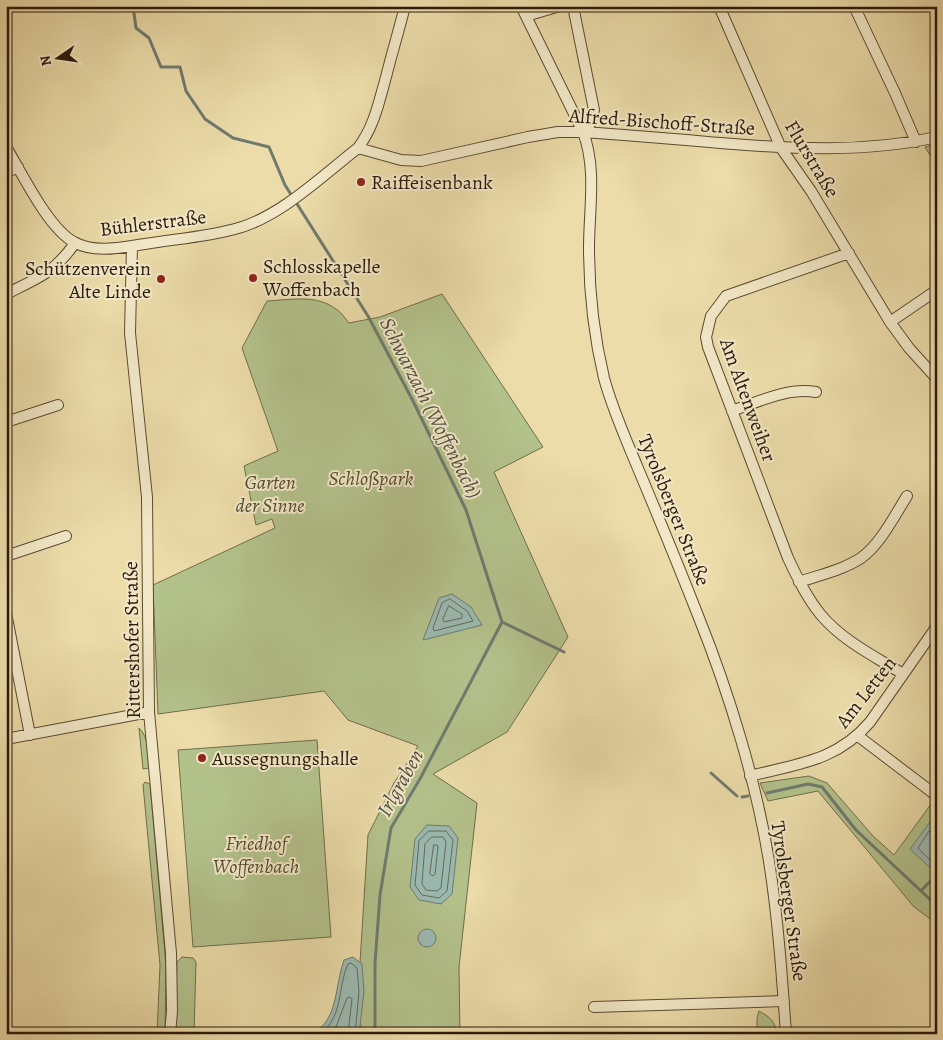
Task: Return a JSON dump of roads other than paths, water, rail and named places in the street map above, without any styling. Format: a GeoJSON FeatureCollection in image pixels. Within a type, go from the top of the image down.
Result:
{"type":"FeatureCollection","features":[{"type":"Feature","properties":{"kind":"street","name":"Bühlerstraße"},"geometry":{"type":"LineString","coordinates":[[6,147],[52,221],[65,236],[75,243],[94,248],[116,248],[235,230],[261,219],[288,202],[358,148],[371,128],[405,6]]}},
{"type":"Feature","properties":{"kind":"street"},"geometry":{"type":"LineString","coordinates":[[524,11],[560,6]]}},
{"type":"Feature","properties":{"kind":"street"},"geometry":{"type":"LineString","coordinates":[[573,6],[594,110],[590,124],[583,132]]}},
{"type":"Feature","properties":{"kind":"street","name":"Flurstraße"},"geometry":{"type":"LineString","coordinates":[[719,6],[781,148],[811,191],[890,322],[909,348],[937,379]]}},
{"type":"Feature","properties":{"kind":"street"},"geometry":{"type":"LineString","coordinates":[[854,6],[916,142]]}},
{"type":"Feature","properties":{"kind":"street","name":"Tyrolsberger Straße"},"geometry":{"type":"LineString","coordinates":[[524,11],[588,146],[591,161],[590,287],[605,381],[622,428],[700,618],[726,694],[750,776],[769,860],[786,1034]]}},
{"type":"Feature","properties":{"kind":"street","name":"Alfred-Bischoff-Straße"},"geometry":{"type":"LineString","coordinates":[[358,148],[401,160],[421,161],[558,132],[583,132],[781,148],[893,146],[937,137]]}},
{"type":"Feature","properties":{"kind":"street"},"geometry":{"type":"LineString","coordinates":[[6,173],[18,167]]}},
{"type":"Feature","properties":{"kind":"street"},"geometry":{"type":"LineString","coordinates":[[6,294],[55,267],[75,243]]}},
{"type":"Feature","properties":{"kind":"street","name":"Rittershofer Straße"},"geometry":{"type":"LineString","coordinates":[[132,246],[130,333],[147,497],[150,712],[171,953],[172,1011],[170,1034]]}},
{"type":"Feature","properties":{"kind":"street","name":"Am Altenweiher"},"geometry":{"type":"LineString","coordinates":[[848,253],[726,296],[711,316],[708,327],[708,347],[788,558],[799,582],[820,614],[834,628],[852,642],[903,674]]}},
{"type":"Feature","properties":{"kind":"street"},"geometry":{"type":"LineString","coordinates":[[890,322],[937,290]]}},
{"type":"Feature","properties":{"kind":"street"},"geometry":{"type":"LineString","coordinates":[[732,411],[797,391],[816,392]]}},
{"type":"Feature","properties":{"kind":"street"},"geometry":{"type":"LineString","coordinates":[[6,422],[58,405]]}},
{"type":"Feature","properties":{"kind":"street"},"geometry":{"type":"LineString","coordinates":[[799,582],[860,559],[875,545],[907,496]]}},
{"type":"Feature","properties":{"kind":"street"},"geometry":{"type":"LineString","coordinates":[[6,556],[66,536]]}},
{"type":"Feature","properties":{"kind":"street"},"geometry":{"type":"LineString","coordinates":[[6,613],[30,735]]}},
{"type":"Feature","properties":{"kind":"street","name":"Am Letten"},"geometry":{"type":"LineString","coordinates":[[750,776],[812,761],[833,753],[858,736],[870,722],[937,626]]}},
{"type":"Feature","properties":{"kind":"street"},"geometry":{"type":"LineString","coordinates":[[6,739],[150,712]]}},
{"type":"Feature","properties":{"kind":"street"},"geometry":{"type":"LineString","coordinates":[[858,736],[937,796]]}},
{"type":"Feature","properties":{"kind":"street"},"geometry":{"type":"LineString","coordinates":[[594,1007],[784,1001]]}},
{"type":"Feature","properties":{"kind":"water"},"geometry":{"type":"Polygon","coordinates":[[[452,594],[471,607],[482,625],[423,640],[439,598],[452,594]]]}},
{"type":"Feature","properties":{"kind":"water"},"geometry":{"type":"Polygon","coordinates":[[[930,822],[937,828],[937,874],[910,849],[930,822]]]}},
{"type":"Feature","properties":{"kind":"water"},"geometry":{"type":"Polygon","coordinates":[[[427,825],[449,826],[458,838],[452,894],[441,904],[419,900],[410,887],[415,839],[427,825]]]}},
{"type":"Feature","properties":{"kind":"water"},"geometry":{"type":"Polygon","coordinates":[[[423,929],[431,929],[436,934],[434,945],[423,947],[418,942],[418,934],[423,929]]]}},
{"type":"Feature","properties":{"kind":"water"},"geometry":{"type":"Polygon","coordinates":[[[353,957],[362,964],[364,992],[359,1034],[313,1034],[325,1023],[332,1010],[344,960],[353,957]]]}},
{"type":"Feature","properties":{"kind":"waterway","name":"Schwarzach (Woffenbach)"},"geometry":{"type":"LineString","coordinates":[[133,6],[136,28],[149,38],[161,67],[180,67],[186,91],[205,119],[233,138],[269,147],[285,185],[368,316],[413,401],[466,510],[502,622]]}},
{"type":"Feature","properties":{"kind":"waterway"},"geometry":{"type":"LineString","coordinates":[[502,622],[564,652]]}},
{"type":"Feature","properties":{"kind":"waterway","name":"Irlgraben"},"geometry":{"type":"LineString","coordinates":[[375,1034],[375,963],[380,895],[391,828],[421,777],[502,622]]}},
{"type":"Feature","properties":{"kind":"waterway"},"geometry":{"type":"LineString","coordinates":[[711,773],[737,796]]}},
{"type":"Feature","properties":{"kind":"waterway"},"geometry":{"type":"LineString","coordinates":[[767,793],[808,784],[822,787],[856,830],[937,906]]}},
{"type":"Feature","properties":{"kind":"waterway"},"geometry":{"type":"LineString","coordinates":[[742,797],[748,796]]}},
{"type":"Feature","properties":{"kind":"waterway"},"geometry":{"type":"LineString","coordinates":[[921,891],[937,874]]}},
{"type":"Feature","properties":{"kind":"place","name":"Raiffeisenbank"},"geometry":{"type":"Point","coordinates":[361,182]}},
{"type":"Feature","properties":{"kind":"place","name":"Schlosskapelle Woffenbach"},"geometry":{"type":"Point","coordinates":[253,278]}},
{"type":"Feature","properties":{"kind":"place","name":"Schützenverein Alte Linde"},"geometry":{"type":"Point","coordinates":[161,279]}},
{"type":"Feature","properties":{"kind":"place","name":"Aussegnungshalle"},"geometry":{"type":"Point","coordinates":[202,758]}},
{"type":"Feature","properties":{"kind":"park label","name":"Schloßpark"},"geometry":{"type":"Point","coordinates":[371,478]}},
{"type":"Feature","properties":{"kind":"park label","name":"Garten der Sinne"},"geometry":{"type":"Point","coordinates":[270,494]}},
{"type":"Feature","properties":{"kind":"park label","name":"Friedhof Woffenbach"},"geometry":{"type":"Point","coordinates":[256,854]}}]}
